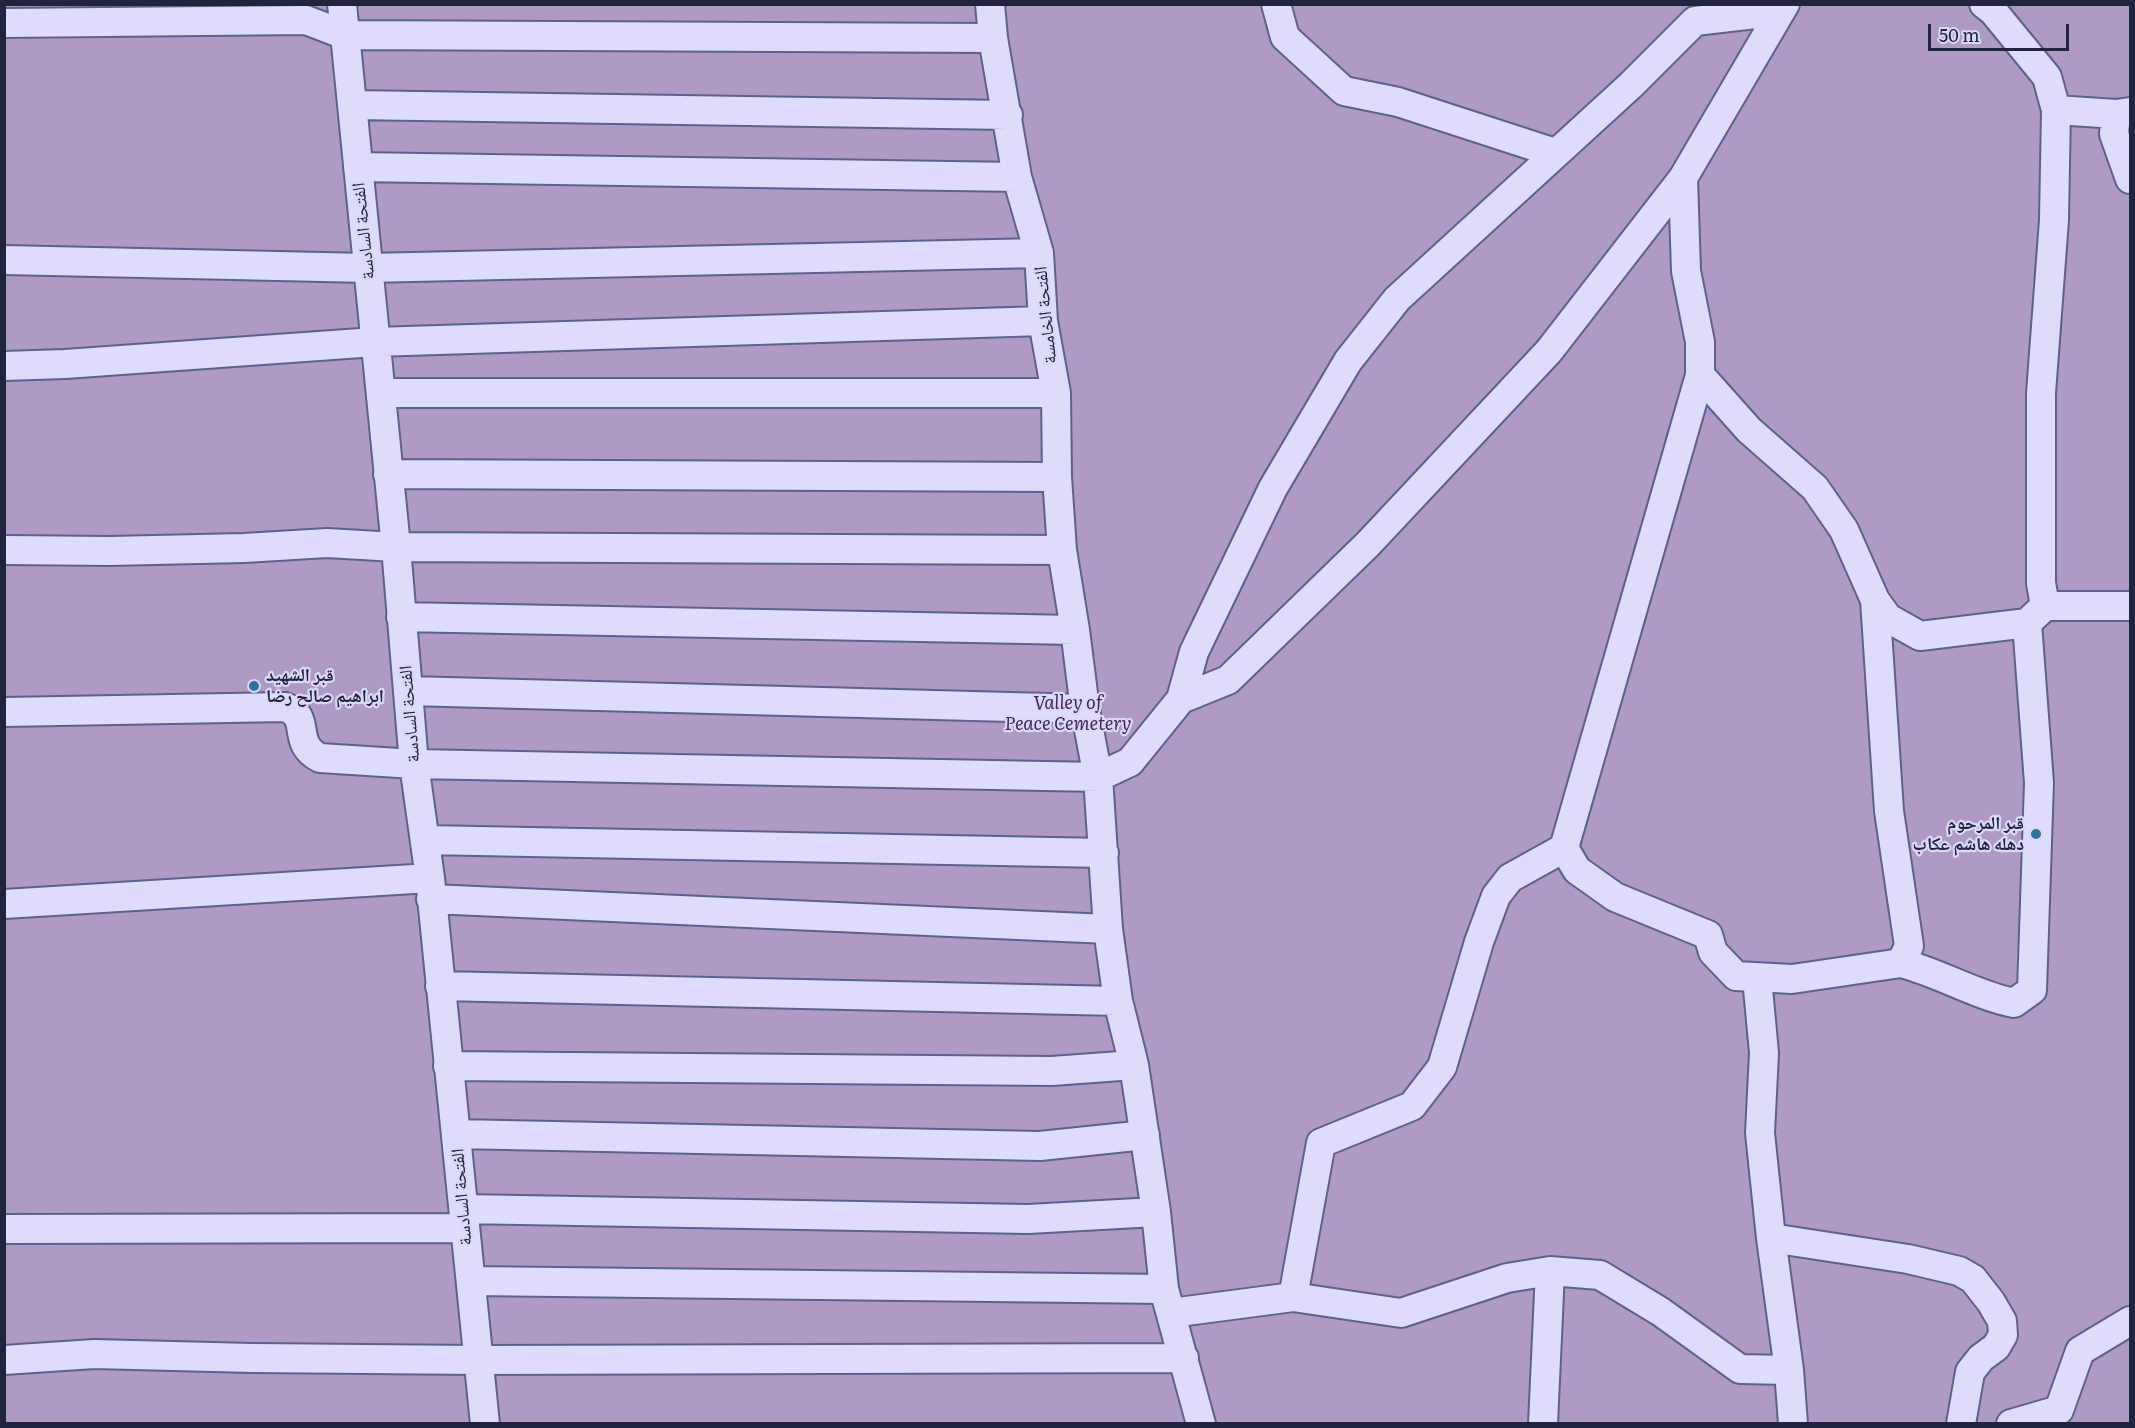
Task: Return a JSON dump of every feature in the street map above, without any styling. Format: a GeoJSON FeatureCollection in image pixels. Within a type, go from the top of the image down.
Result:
{"type":"FeatureCollection","features":[{"type":"Feature","properties":{"kind":"street","name":"الفتحة السادسة"},"geometry":{"type":"LineString","coordinates":[[342,4],[396,547],[414,764],[425,840],[485,1424]]}},
{"type":"Feature","properties":{"kind":"street","name":"الفتحة الخامسة"},"geometry":{"type":"LineString","coordinates":[[990,4],[993,38],[1017,177],[1039,253],[1044,321],[1056,393],[1057,477],[1062,550],[1085,709],[1098,777],[1108,929],[1118,1001],[1134,1065],[1168,1301],[1201,1424]]}},
{"type":"Feature","properties":{"kind":"street"},"geometry":{"type":"LineString","coordinates":[[1276,4],[1285,37],[1344,91],[1398,102],[1555,153]]}},
{"type":"Feature","properties":{"kind":"street"},"geometry":{"type":"LineString","coordinates":[[1564,848],[1577,870],[1615,897],[1708,935],[1713,952],[1736,976],[1792,980],[1901,963],[1920,968],[1993,998],[2014,1003],[2032,990],[2039,783],[2036,614],[2042,583],[2041,393],[2054,220],[2056,110],[2047,77],[1993,11],[1984,4]]}},
{"type":"Feature","properties":{"kind":"street"},"geometry":{"type":"LineString","coordinates":[[4,712],[285,707],[294,710],[299,716],[304,743],[309,753],[320,758],[414,764],[1098,777],[1130,762],[1181,699],[1194,652],[1273,489],[1348,361],[1397,299],[1631,86],[1695,21],[1783,8]]}},
{"type":"Feature","properties":{"kind":"street"},"geometry":{"type":"LineString","coordinates":[[1181,699],[1228,680],[1368,544],[1549,351],[1683,178],[1783,8]]}},
{"type":"Feature","properties":{"kind":"street"},"geometry":{"type":"LineString","coordinates":[[4,23],[306,20],[345,34],[993,38]]}},
{"type":"Feature","properties":{"kind":"street"},"geometry":{"type":"LineString","coordinates":[[353,105],[1008,115]]}},
{"type":"Feature","properties":{"kind":"street"},"geometry":{"type":"LineString","coordinates":[[2056,110],[2123,113],[2114,134],[2130,179]]}},
{"type":"Feature","properties":{"kind":"street"},"geometry":{"type":"LineString","coordinates":[[358,167],[1017,177]]}},
{"type":"Feature","properties":{"kind":"street"},"geometry":{"type":"LineString","coordinates":[[1293,1297],[1321,1143],[1412,1106],[1442,1067],[1479,942],[1496,896],[1510,878],[1564,848],[1700,375],[1700,342],[1686,271],[1683,178]]}},
{"type":"Feature","properties":{"kind":"street"},"geometry":{"type":"LineString","coordinates":[[4,260],[368,268],[1039,253]]}},
{"type":"Feature","properties":{"kind":"street"},"geometry":{"type":"LineString","coordinates":[[4,366],[65,364],[375,342],[1044,321]]}},
{"type":"Feature","properties":{"kind":"street"},"geometry":{"type":"LineString","coordinates":[[1700,375],[1749,430],[1815,488],[1844,530],[1875,600],[1888,618],[1920,636],[2036,614],[2130,606]]}},
{"type":"Feature","properties":{"kind":"street"},"geometry":{"type":"LineString","coordinates":[[381,393],[1056,393]]}},
{"type":"Feature","properties":{"kind":"street"},"geometry":{"type":"LineString","coordinates":[[388,474],[1057,477]]}},
{"type":"Feature","properties":{"kind":"street"},"geometry":{"type":"LineString","coordinates":[[4,550],[233,548],[327,543],[396,547],[1062,550]]}},
{"type":"Feature","properties":{"kind":"street"},"geometry":{"type":"LineString","coordinates":[[1875,600],[1889,811],[1909,946],[1901,963]]}},
{"type":"Feature","properties":{"kind":"street"},"geometry":{"type":"LineString","coordinates":[[401,617],[1075,630]]}},
{"type":"Feature","properties":{"kind":"street"},"geometry":{"type":"LineString","coordinates":[[409,691],[1085,709]]}},
{"type":"Feature","properties":{"kind":"street"},"geometry":{"type":"LineString","coordinates":[[425,840],[1104,853]]}},
{"type":"Feature","properties":{"kind":"street"},"geometry":{"type":"LineString","coordinates":[[4,904],[430,888],[1108,929]]}},
{"type":"Feature","properties":{"kind":"street"},"geometry":{"type":"LineString","coordinates":[[1757,978],[1764,1053],[1760,1133],[1771,1238],[1790,1370],[1793,1424]]}},
{"type":"Feature","properties":{"kind":"street"},"geometry":{"type":"LineString","coordinates":[[440,986],[1118,1001]]}},
{"type":"Feature","properties":{"kind":"street"},"geometry":{"type":"LineString","coordinates":[[448,1066],[1052,1071],[1134,1065]]}},
{"type":"Feature","properties":{"kind":"street"},"geometry":{"type":"LineString","coordinates":[[456,1134],[1040,1146],[1145,1135]]}},
{"type":"Feature","properties":{"kind":"street"},"geometry":{"type":"LineString","coordinates":[[4,1229],[464,1218],[1028,1219],[1156,1212]]}},
{"type":"Feature","properties":{"kind":"street"},"geometry":{"type":"LineString","coordinates":[[1771,1238],[1908,1259],[1959,1271],[1973,1279],[1991,1302],[2002,1322],[2003,1335],[1996,1347],[1981,1358],[1970,1372],[1961,1424]]}},
{"type":"Feature","properties":{"kind":"street"},"geometry":{"type":"LineString","coordinates":[[1543,1424],[1550,1271]]}},
{"type":"Feature","properties":{"kind":"street"},"geometry":{"type":"LineString","coordinates":[[471,1281],[1168,1301],[1293,1297],[1401,1313],[1507,1278],[1550,1271],[1600,1275],[1661,1312],[1740,1369],[1790,1370]]}},
{"type":"Feature","properties":{"kind":"street"},"geometry":{"type":"LineString","coordinates":[[2011,1424],[2059,1410],[2080,1351],[2130,1321]]}},
{"type":"Feature","properties":{"kind":"street"},"geometry":{"type":"LineString","coordinates":[[4,1360],[94,1354],[479,1360],[1184,1359]]}},
{"type":"Feature","properties":{"kind":"green space","name":"Valley of Peace Cemetery"},"geometry":{"type":"Polygon","coordinates":[[[5,5],[2130,5],[2130,1423],[5,1423],[5,5]]]}},
{"type":"Feature","properties":{"kind":"place","name":"قبر الشهيد ابراهيم صالح رضا"},"geometry":{"type":"Point","coordinates":[254,686]}},
{"type":"Feature","properties":{"kind":"place","name":"قبر المرحوم دهله هاشم عكاب"},"geometry":{"type":"Point","coordinates":[2036,834]}}]}
